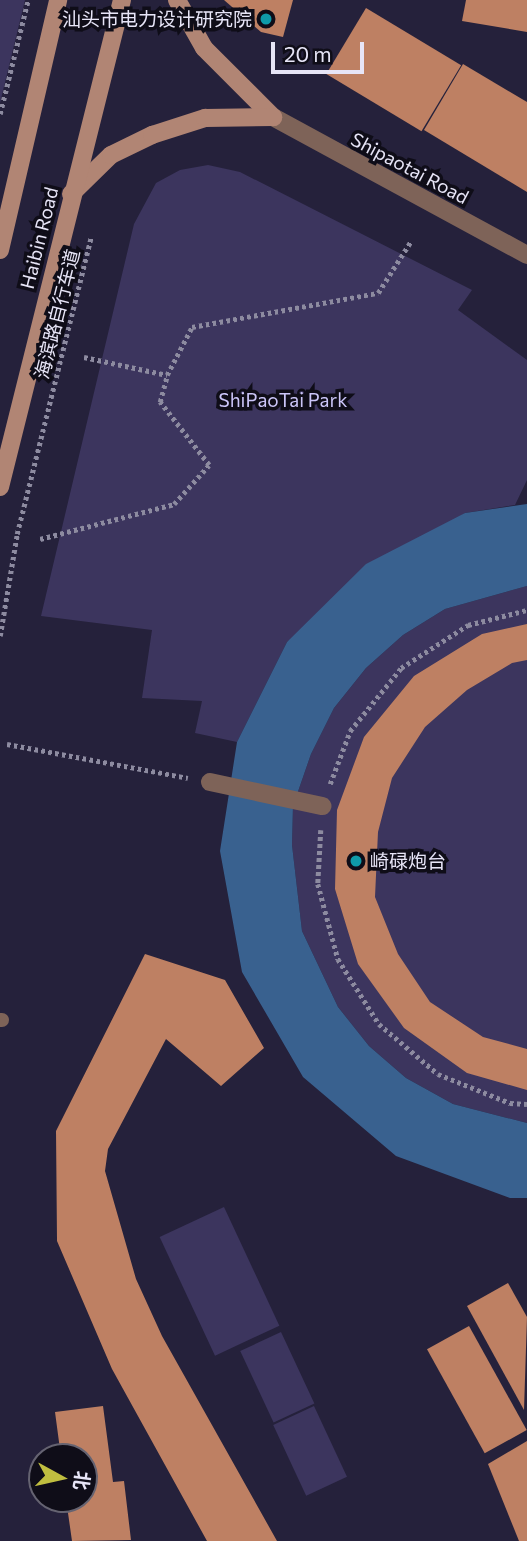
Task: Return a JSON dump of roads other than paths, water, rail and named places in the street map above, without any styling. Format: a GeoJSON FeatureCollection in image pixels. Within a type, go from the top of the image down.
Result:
{"type":"FeatureCollection","features":[{"type":"Feature","properties":{"kind":"main road","name":"Haibin Road"},"geometry":{"type":"LineString","coordinates":[[0,250],[58,0]]}},
{"type":"Feature","properties":{"kind":"main road","name":"Haibin Road"},"geometry":{"type":"LineString","coordinates":[[0,487],[71,194],[122,0]]}},
{"type":"Feature","properties":{"kind":"main road"},"geometry":{"type":"LineString","coordinates":[[177,0],[204,48],[273,117]]}},
{"type":"Feature","properties":{"kind":"main road"},"geometry":{"type":"LineString","coordinates":[[71,194],[111,155],[152,135],[205,118],[273,117]]}},
{"type":"Feature","properties":{"kind":"street","name":"Shipaotai Road"},"geometry":{"type":"LineString","coordinates":[[273,117],[527,255]]}},
{"type":"Feature","properties":{"kind":"street"},"geometry":{"type":"LineString","coordinates":[[210,782],[322,806]]}},
{"type":"Feature","properties":{"kind":"water"},"geometry":{"type":"Polygon","coordinates":[[[527,504],[527,586],[445,609],[403,635],[366,668],[334,708],[311,754],[293,806],[292,845],[302,931],[338,1007],[369,1046],[406,1078],[453,1104],[527,1123],[527,1198],[510,1198],[396,1156],[303,1077],[242,972],[220,851],[237,742],[287,642],[366,564],[465,513],[527,504]]]}},
{"type":"Feature","properties":{"kind":"place","name":"汕头市电力设计研究院"},"geometry":{"type":"Point","coordinates":[266,19]}},
{"type":"Feature","properties":{"kind":"place","name":"崎碌炮台"},"geometry":{"type":"Point","coordinates":[356,861]}},
{"type":"Feature","properties":{"kind":"park label","name":"ShiPaoTai Park"},"geometry":{"type":"Point","coordinates":[283,400]}}]}
